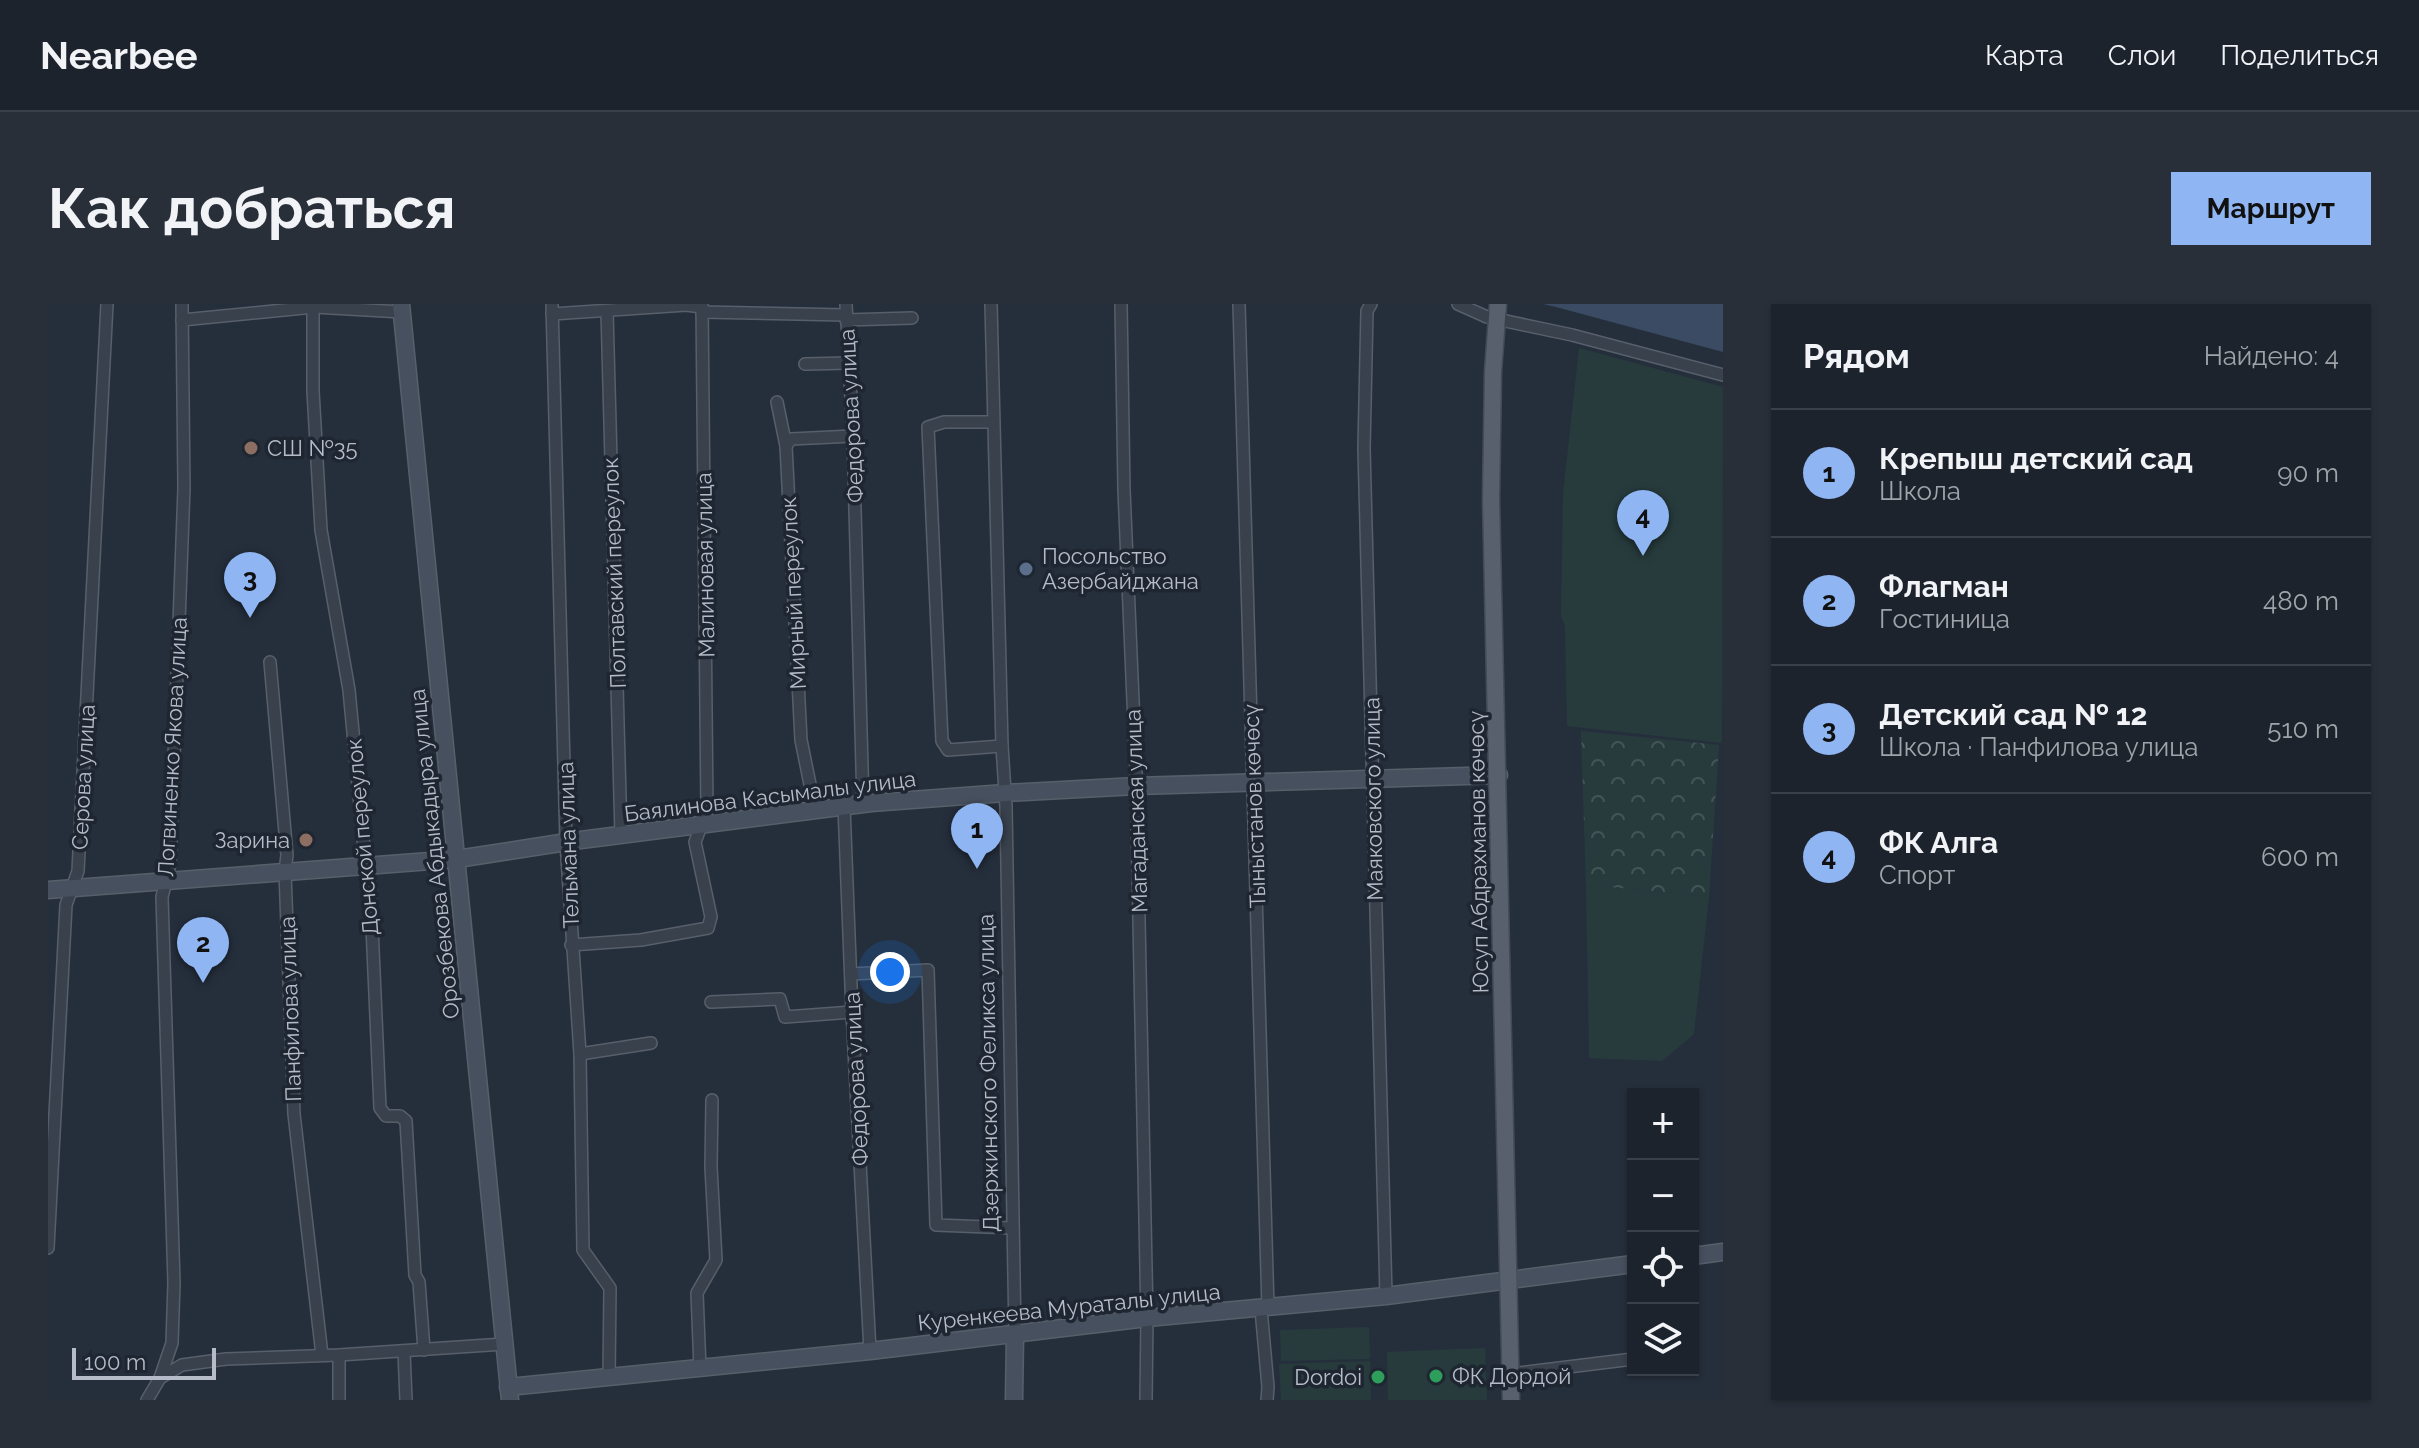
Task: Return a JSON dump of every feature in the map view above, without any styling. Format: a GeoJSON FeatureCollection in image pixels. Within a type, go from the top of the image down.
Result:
{"type":"FeatureCollection","features":[{"type":"Feature","properties":{"kind":"main road","name":"Юсуп Абдрахманов көчөсү"},"geometry":{"type":"LineString","coordinates":[[1498,312],[1493,372],[1491,499],[1511,1400]]}},
{"type":"Feature","properties":{"kind":"street","name":"Серова улица"},"geometry":{"type":"LineString","coordinates":[[48,1248],[66,905],[78,871],[107,304]]}},
{"type":"Feature","properties":{"kind":"street","name":"Логвиненко Якова улица"},"geometry":{"type":"LineString","coordinates":[[160,1378],[172,1343],[174,1283],[162,897],[170,864],[183,504],[182,304]]}},
{"type":"Feature","properties":{"kind":"street","name":"Дзержинского Феликса улица"},"geometry":{"type":"LineString","coordinates":[[991,304],[1005,793],[1014,1400]]}},
{"type":"Feature","properties":{"kind":"street","name":"Магаданская улица"},"geometry":{"type":"LineString","coordinates":[[1121,304],[1124,490],[1136,786],[1146,1400]]}},
{"type":"Feature","properties":{"kind":"street","name":"Тыныстанов көчөсү"},"geometry":{"type":"LineString","coordinates":[[1239,304],[1267,1400]]}},
{"type":"Feature","properties":{"kind":"street","name":"Маяковского улица"},"geometry":{"type":"LineString","coordinates":[[1371,304],[1367,311],[1364,448],[1386,1296]]}},
{"type":"Feature","properties":{"kind":"street"},"geometry":{"type":"LineString","coordinates":[[1458,304],[1498,312],[1723,375]]}},
{"type":"Feature","properties":{"kind":"street"},"geometry":{"type":"LineString","coordinates":[[182,320],[247,309],[313,305],[402,308]]}},
{"type":"Feature","properties":{"kind":"street","name":"Донской переулок"},"geometry":{"type":"LineString","coordinates":[[313,305],[313,391],[321,530],[349,690],[367,866],[380,1108],[386,1116],[400,1116],[406,1121],[415,1275],[419,1282],[424,1350]]}},
{"type":"Feature","properties":{"kind":"street","name":"Федорова улица"},"geometry":{"type":"LineString","coordinates":[[552,309],[607,311],[686,305],[846,313],[853,436],[863,804]]}},
{"type":"Feature","properties":{"kind":"street","name":"Орозбекова Абдыкадыра улица"},"geometry":{"type":"LineString","coordinates":[[402,308],[509,1393]]}},
{"type":"Feature","properties":{"kind":"street","name":"Малиновая улица"},"geometry":{"type":"LineString","coordinates":[[571,945],[641,940],[708,928],[711,917],[695,842],[707,810],[702,308]]}},
{"type":"Feature","properties":{"kind":"street","name":"Тельмана улица"},"geometry":{"type":"LineString","coordinates":[[552,309],[566,843],[580,1054],[583,1250],[610,1288],[609,1377]]}},
{"type":"Feature","properties":{"kind":"street","name":"Полтавский переулок"},"geometry":{"type":"LineString","coordinates":[[607,311],[621,835]]}},
{"type":"Feature","properties":{"kind":"street"},"geometry":{"type":"LineString","coordinates":[[846,313],[912,318]]}},
{"type":"Feature","properties":{"kind":"street"},"geometry":{"type":"LineString","coordinates":[[805,364],[849,363]]}},
{"type":"Feature","properties":{"kind":"street","name":"Мирный переулок"},"geometry":{"type":"LineString","coordinates":[[777,402],[786,446],[801,740],[815,809]]}},
{"type":"Feature","properties":{"kind":"street"},"geometry":{"type":"LineString","coordinates":[[993,422],[944,422],[928,427],[942,741],[948,750],[1002,746]]}},
{"type":"Feature","properties":{"kind":"street"},"geometry":{"type":"LineString","coordinates":[[786,446],[791,439],[853,436]]}},
{"type":"Feature","properties":{"kind":"street","name":"Панфилова улица"},"geometry":{"type":"LineString","coordinates":[[270,662],[287,855],[285,872],[294,1114],[322,1355]]}},
{"type":"Feature","properties":{"kind":"street","name":"Баялинова Касымалы улица"},"geometry":{"type":"LineString","coordinates":[[48,890],[457,859],[863,804],[1136,786],[1499,775]]}},
{"type":"Feature","properties":{"kind":"street","name":"Федорова улица"},"geometry":{"type":"LineString","coordinates":[[844,806],[870,1351]]}},
{"type":"Feature","properties":{"kind":"street"},"geometry":{"type":"LineString","coordinates":[[851,974],[928,970],[936,1225],[1012,1228]]}},
{"type":"Feature","properties":{"kind":"street"},"geometry":{"type":"LineString","coordinates":[[711,1002],[780,999],[785,1017],[852,1012]]}},
{"type":"Feature","properties":{"kind":"street"},"geometry":{"type":"LineString","coordinates":[[580,1054],[651,1043]]}},
{"type":"Feature","properties":{"kind":"street"},"geometry":{"type":"LineString","coordinates":[[700,1369],[697,1293],[716,1260],[711,1167],[712,1100]]}},
{"type":"Feature","properties":{"kind":"street"},"geometry":{"type":"LineString","coordinates":[[1699,1255],[1723,1252]]}},
{"type":"Feature","properties":{"kind":"street","name":"Куренкеева Мураталы улица"},"geometry":{"type":"LineString","coordinates":[[509,1393],[609,1377],[870,1351],[1147,1318],[1386,1296],[1627,1265]]}},
{"type":"Feature","properties":{"kind":"street"},"geometry":{"type":"LineString","coordinates":[[147,1400],[160,1378],[182,1365],[226,1359],[504,1344]]}},
{"type":"Feature","properties":{"kind":"street"},"geometry":{"type":"LineString","coordinates":[[404,1351],[406,1400]]}},
{"type":"Feature","properties":{"kind":"street"},"geometry":{"type":"LineString","coordinates":[[339,1355],[339,1400]]}},
{"type":"Feature","properties":{"kind":"street"},"geometry":{"type":"LineString","coordinates":[[1511,1374],[1627,1360]]}},
{"type":"Feature","properties":{"kind":"green space"},"geometry":{"type":"Polygon","coordinates":[[[1579,348],[1723,387],[1722,743],[1567,726],[1565,625],[1561,617],[1563,494],[1579,348]]]}},
{"type":"Feature","properties":{"kind":"green space"},"geometry":{"type":"Polygon","coordinates":[[[1581,731],[1719,745],[1709,896],[1586,885],[1581,731]]]}},
{"type":"Feature","properties":{"kind":"green space"},"geometry":{"type":"Polygon","coordinates":[[[1586,885],[1709,896],[1694,1034],[1662,1061],[1589,1058],[1586,885]]]}},
{"type":"Feature","properties":{"kind":"green space"},"geometry":{"type":"Polygon","coordinates":[[[1369,1327],[1370,1359],[1281,1361],[1280,1330],[1369,1327]]]}},
{"type":"Feature","properties":{"kind":"green space","name":"ФК Дордой"},"geometry":{"type":"Polygon","coordinates":[[[1485,1348],[1487,1400],[1388,1400],[1387,1352],[1485,1348]]]}},
{"type":"Feature","properties":{"kind":"green space"},"geometry":{"type":"Polygon","coordinates":[[[1370,1361],[1371,1400],[1281,1400],[1279,1364],[1370,1361]]]}},
{"type":"Feature","properties":{"kind":"water"},"geometry":{"type":"Polygon","coordinates":[[[1543,304],[1723,304],[1723,352],[1556,307],[1543,304]]]}},
{"type":"Feature","properties":{"kind":"place","name":"СШ №35"},"geometry":{"type":"Point","coordinates":[251,448]}},
{"type":"Feature","properties":{"kind":"place","name":"ФК Алга"},"geometry":{"type":"Point","coordinates":[1643,556]}},
{"type":"Feature","properties":{"kind":"place","name":"Посольство Азербайджана"},"geometry":{"type":"Point","coordinates":[1026,569]}},
{"type":"Feature","properties":{"kind":"place","name":"Детский сад № 12"},"geometry":{"type":"Point","coordinates":[250,618]}},
{"type":"Feature","properties":{"kind":"place","name":"Зарина"},"geometry":{"type":"Point","coordinates":[306,840]}},
{"type":"Feature","properties":{"kind":"place","name":"Крепыш детский сад"},"geometry":{"type":"Point","coordinates":[977,869]}},
{"type":"Feature","properties":{"kind":"place","name":"Флагман"},"geometry":{"type":"Point","coordinates":[203,983]}},
{"type":"Feature","properties":{"kind":"place","name":"ФК Дордой"},"geometry":{"type":"Point","coordinates":[1436,1376]}},
{"type":"Feature","properties":{"kind":"place","name":"Dordoi"},"geometry":{"type":"Point","coordinates":[1378,1377]}}]}
